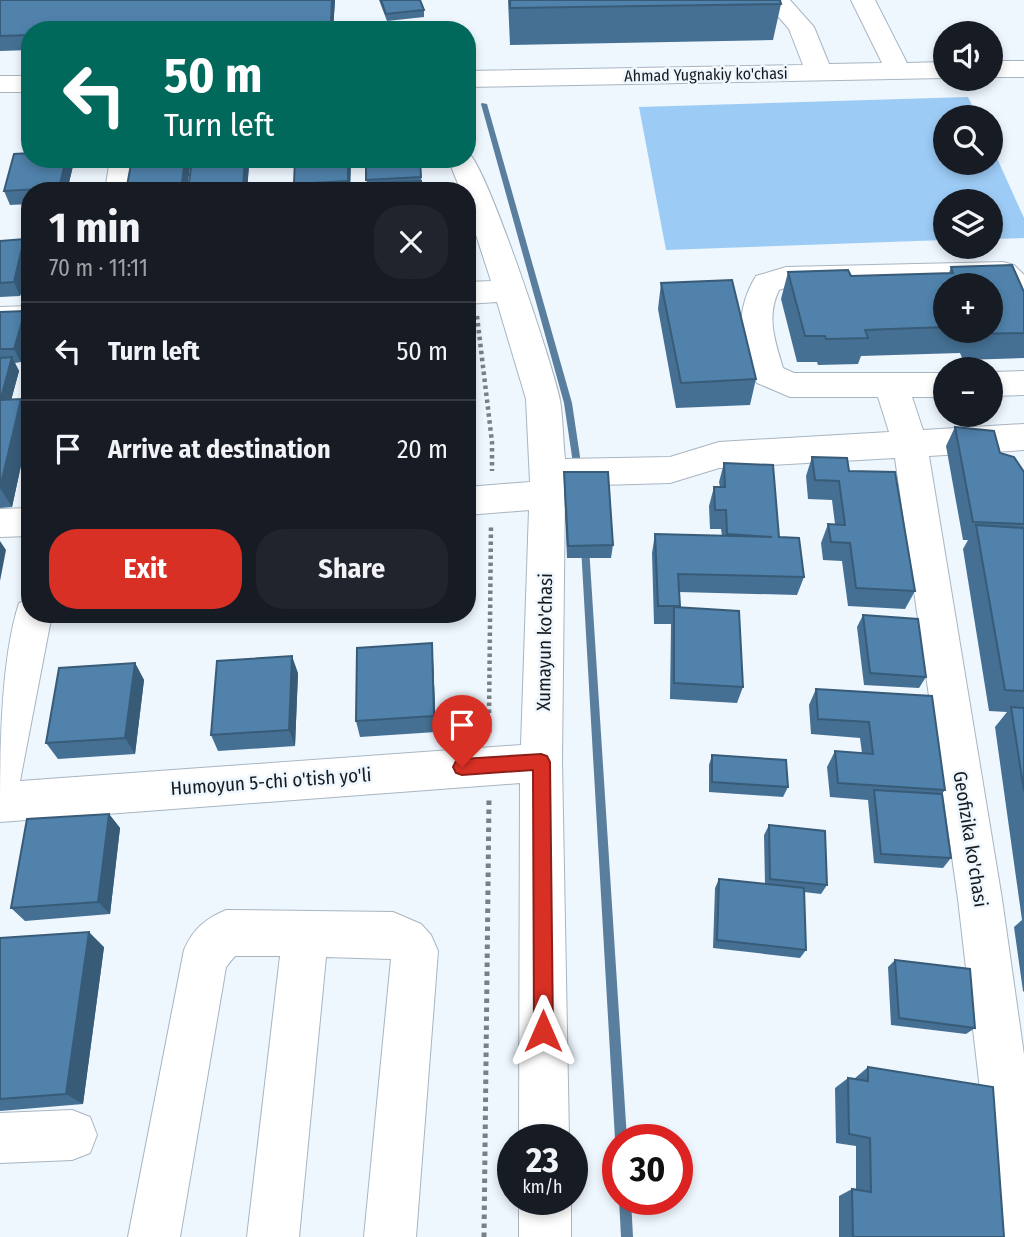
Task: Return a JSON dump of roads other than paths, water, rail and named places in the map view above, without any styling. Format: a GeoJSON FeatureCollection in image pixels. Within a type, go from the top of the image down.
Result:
{"type":"FeatureCollection","features":[{"type":"Feature","properties":{"kind":"street"},"geometry":{"type":"LineString","coordinates":[[776,0],[801,27],[819,72]]}},
{"type":"Feature","properties":{"kind":"street"},"geometry":{"type":"LineString","coordinates":[[863,0],[898,70]]}},
{"type":"Feature","properties":{"kind":"street","name":"Ahmad Yugnakiy ko'chasi"},"geometry":{"type":"LineString","coordinates":[[476,77],[933,69]]}},
{"type":"Feature","properties":{"kind":"street"},"geometry":{"type":"LineString","coordinates":[[1003,69],[1024,69]]}},
{"type":"Feature","properties":{"kind":"street"},"geometry":{"type":"LineString","coordinates":[[0,84],[21,84]]}},
{"type":"Feature","properties":{"kind":"street","name":"Xumayun ko'chasi"},"geometry":{"type":"LineString","coordinates":[[476,193],[511,291],[544,399],[548,484],[541,762],[544,1124]]}},
{"type":"Feature","properties":{"kind":"street"},"geometry":{"type":"LineString","coordinates":[[933,384],[810,387],[790,385],[769,375],[754,324],[757,302],[767,283],[786,277],[1003,272],[1024,294]]}},
{"type":"Feature","properties":{"kind":"street"},"geometry":{"type":"LineString","coordinates":[[476,293],[511,291]]}},
{"type":"Feature","properties":{"kind":"street"},"geometry":{"type":"LineString","coordinates":[[0,318],[21,317]]}},
{"type":"Feature","properties":{"kind":"street"},"geometry":{"type":"LineString","coordinates":[[1003,384],[1024,383]]}},
{"type":"Feature","properties":{"kind":"street","name":"Geofizika ko'chasi"},"geometry":{"type":"LineString","coordinates":[[891,385],[910,443],[980,899],[1023,1237]]}},
{"type":"Feature","properties":{"kind":"street"},"geometry":{"type":"LineString","coordinates":[[476,499],[548,484],[670,470],[719,455],[1024,437]]}},
{"type":"Feature","properties":{"kind":"street"},"geometry":{"type":"LineString","coordinates":[[0,523],[21,522]]}},
{"type":"Feature","properties":{"kind":"street"},"geometry":{"type":"LineString","coordinates":[[0,779],[31,623]]}},
{"type":"Feature","properties":{"kind":"street","name":"Humoyun 5-chi o'tish yo'li"},"geometry":{"type":"LineString","coordinates":[[0,802],[541,762]]}},
{"type":"Feature","properties":{"kind":"street"},"geometry":{"type":"LineString","coordinates":[[154,1237],[207,950],[226,933],[393,935],[405,940],[415,951],[390,1237]]}},
{"type":"Feature","properties":{"kind":"street"},"geometry":{"type":"LineString","coordinates":[[273,1237],[305,933]]}},
{"type":"Feature","properties":{"kind":"street"},"geometry":{"type":"LineString","coordinates":[[0,1138],[72,1135]]}},
{"type":"Feature","properties":{"kind":"street"},"geometry":{"type":"LineString","coordinates":[[545,1215],[545,1237]]}},
{"type":"Feature","properties":{"kind":"waterway"},"geometry":{"type":"LineString","coordinates":[[484,104],[568,403],[578,470]]}},
{"type":"Feature","properties":{"kind":"waterway"},"geometry":{"type":"LineString","coordinates":[[585,547],[620,1124]]}},
{"type":"Feature","properties":{"kind":"waterway"},"geometry":{"type":"LineString","coordinates":[[626,1215],[627,1237]]}}]}
